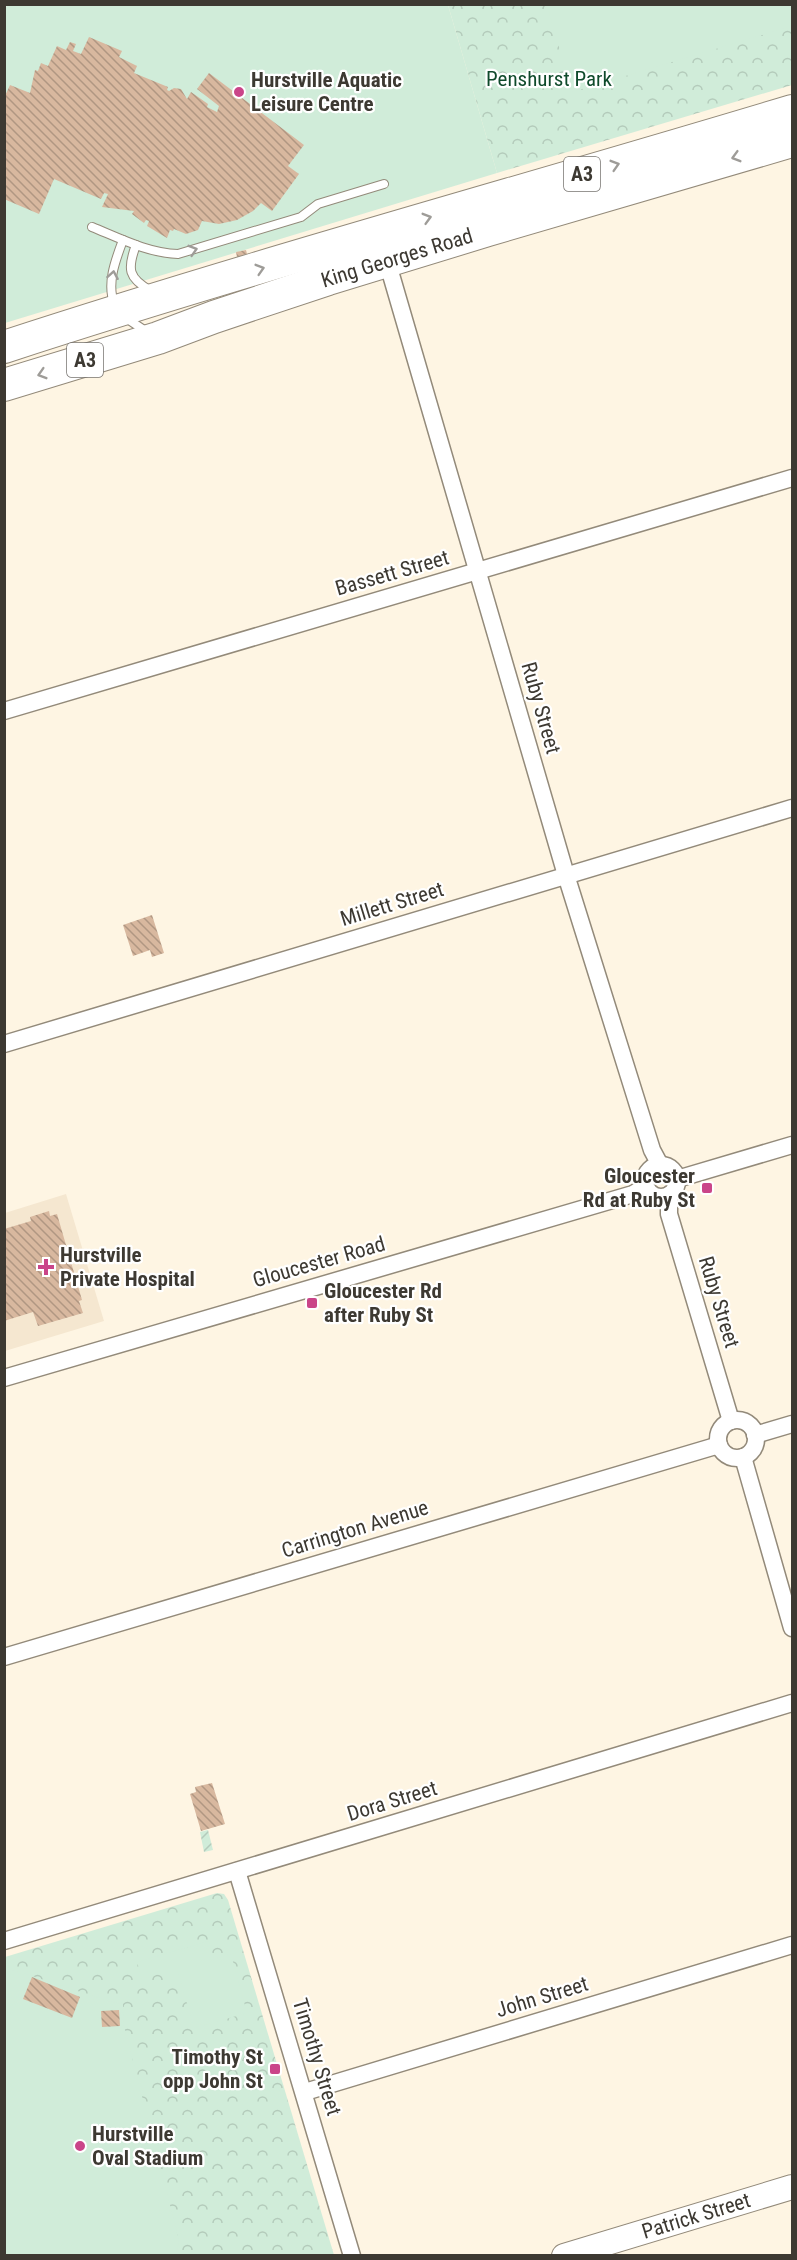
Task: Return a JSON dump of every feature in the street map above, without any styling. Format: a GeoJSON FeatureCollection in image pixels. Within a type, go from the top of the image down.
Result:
{"type":"FeatureCollection","features":[{"type":"Feature","properties":{"kind":"highway","name":"King Georges Road"},"geometry":{"type":"LineString","coordinates":[[4,347],[371,234],[607,167],[792,111]]}},
{"type":"Feature","properties":{"kind":"highway","name":"King Georges Road"},"geometry":{"type":"LineString","coordinates":[[4,385],[158,338],[214,316],[387,261],[792,141]]}},
{"type":"Feature","properties":{"kind":"street","name":"Ruby Street"},"geometry":{"type":"LineString","coordinates":[[387,261],[566,875],[652,1150],[660,1165]]}},
{"type":"Feature","properties":{"kind":"street","name":"Bassett Street"},"geometry":{"type":"LineString","coordinates":[[4,711],[792,478]]}},
{"type":"Feature","properties":{"kind":"street","name":"Millett Street"},"geometry":{"type":"LineString","coordinates":[[4,1044],[792,808]]}},
{"type":"Feature","properties":{"kind":"street"},"geometry":{"type":"LineString","coordinates":[[677,1179],[792,1145]]}},
{"type":"Feature","properties":{"kind":"street"},"geometry":{"type":"LineString","coordinates":[[655,1165],[660,1165],[670,1167],[677,1179],[675,1189],[669,1195],[655,1197],[645,1187],[644,1182],[647,1172],[655,1165]]}},
{"type":"Feature","properties":{"kind":"street","name":"Gloucester Road"},"geometry":{"type":"LineString","coordinates":[[4,1378],[621,1197],[645,1187]]}},
{"type":"Feature","properties":{"kind":"street","name":"Ruby Street"},"geometry":{"type":"LineString","coordinates":[[669,1195],[669,1214],[731,1420]]}},
{"type":"Feature","properties":{"kind":"street"},"geometry":{"type":"LineString","coordinates":[[731,1420],[747,1422],[755,1435],[755,1444],[750,1452],[742,1457],[737,1458],[726,1454],[719,1445],[720,1430],[731,1420]]}},
{"type":"Feature","properties":{"kind":"street"},"geometry":{"type":"LineString","coordinates":[[755,1435],[792,1424]]}},
{"type":"Feature","properties":{"kind":"street","name":"Carrington Avenue"},"geometry":{"type":"LineString","coordinates":[[4,1657],[719,1445]]}},
{"type":"Feature","properties":{"kind":"street"},"geometry":{"type":"LineString","coordinates":[[742,1457],[792,1628]]}},
{"type":"Feature","properties":{"kind":"street","name":"Dora Street"},"geometry":{"type":"LineString","coordinates":[[4,1941],[792,1703]]}},
{"type":"Feature","properties":{"kind":"street","name":"Timothy Street"},"geometry":{"type":"LineString","coordinates":[[237,1871],[352,2256]]}},
{"type":"Feature","properties":{"kind":"street","name":"John Street"},"geometry":{"type":"LineString","coordinates":[[304,2092],[792,1945]]}},
{"type":"Feature","properties":{"kind":"street","name":"Patrick Street"},"geometry":{"type":"LineString","coordinates":[[564,2256],[792,2187]]}},
{"type":"Feature","properties":{"kind":"lane"},"geometry":{"type":"LineString","coordinates":[[92,227],[136,245],[169,254],[178,254],[301,217],[318,204],[384,184]]}},
{"type":"Feature","properties":{"kind":"lane"},"geometry":{"type":"LineString","coordinates":[[123,240],[111,289],[117,311],[133,324],[158,338]]}},
{"type":"Feature","properties":{"kind":"lane"},"geometry":{"type":"LineString","coordinates":[[136,245],[130,260],[132,276],[138,283],[164,298]]}},
{"type":"Feature","properties":{"kind":"shaded area","name":"Hurstville Private Hospital"},"geometry":{"type":"Polygon","coordinates":[[[66,1194],[104,1321],[5,1351],[5,1213],[66,1194]]]}},
{"type":"Feature","properties":{"kind":"green space","name":"Hurstville Aquatic Leisure Centre"},"geometry":{"type":"Polygon","coordinates":[[[7,5],[448,5],[497,173],[5,323],[4,11],[7,5]]]}},
{"type":"Feature","properties":{"kind":"green space","name":"Penshurst Park"},"geometry":{"type":"Polygon","coordinates":[[[448,5],[792,5],[792,85],[497,173],[448,5]]]}},
{"type":"Feature","properties":{"kind":"green space"},"geometry":{"type":"Polygon","coordinates":[[[547,5],[792,5],[792,26],[572,92],[547,5]]]}},
{"type":"Feature","properties":{"kind":"green space"},"geometry":{"type":"Polygon","coordinates":[[[208,1830],[213,1850],[204,1852],[200,1832],[208,1830]]]}},
{"type":"Feature","properties":{"kind":"green space"},"geometry":{"type":"Polygon","coordinates":[[[217,1893],[224,1894],[228,1900],[334,2255],[5,2256],[5,1957],[217,1893]]]}},
{"type":"Feature","properties":{"kind":"green space"},"geometry":{"type":"Polygon","coordinates":[[[209,1941],[214,1959],[231,1954],[247,2013],[194,2028],[177,1969],[142,1979],[137,1962],[209,1941]]]}},
{"type":"Feature","properties":{"kind":"green space","name":"Hurstville Oval Stadium"},"geometry":{"type":"Polygon","coordinates":[[[14,1970],[123,2004],[124,2026],[179,2240],[176,2255],[5,2256],[4,1973],[14,1970]]]}},
{"type":"Feature","properties":{"kind":"building"},"geometry":{"type":"Polygon","coordinates":[[[89,37],[122,51],[119,57],[137,66],[134,73],[168,87],[169,91],[174,88],[181,89],[187,99],[191,92],[208,104],[207,107],[217,112],[219,106],[197,89],[209,73],[304,145],[288,166],[299,174],[272,211],[261,203],[253,211],[237,220],[219,224],[202,221],[198,230],[186,234],[174,229],[170,230],[167,238],[147,226],[149,221],[146,220],[144,223],[132,214],[134,211],[102,207],[108,194],[104,193],[101,199],[54,179],[39,214],[4,199],[4,98],[10,85],[30,93],[35,70],[38,71],[41,63],[48,66],[57,46],[66,50],[70,42],[76,44],[73,51],[81,54],[89,37]]]}},
{"type":"Feature","properties":{"kind":"building"},"geometry":{"type":"Polygon","coordinates":[[[246,250],[247,254],[237,257],[236,252],[246,250]]]}},
{"type":"Feature","properties":{"kind":"building"},"geometry":{"type":"Polygon","coordinates":[[[152,915],[164,953],[152,957],[150,950],[133,956],[123,925],[152,915]]]}},
{"type":"Feature","properties":{"kind":"building","name":"Hurstville Private Hospital"},"geometry":{"type":"Polygon","coordinates":[[[49,1211],[50,1216],[57,1214],[82,1300],[79,1301],[83,1313],[38,1326],[33,1312],[4,1321],[4,1229],[31,1221],[30,1217],[49,1211]]]}},
{"type":"Feature","properties":{"kind":"building"},"geometry":{"type":"Polygon","coordinates":[[[212,1783],[225,1824],[201,1831],[190,1794],[196,1792],[195,1787],[212,1783]]]}},
{"type":"Feature","properties":{"kind":"building"},"geometry":{"type":"Polygon","coordinates":[[[32,1977],[80,1997],[72,2018],[23,1999],[32,1977]]]}},
{"type":"Feature","properties":{"kind":"building"},"geometry":{"type":"Polygon","coordinates":[[[119,2010],[120,2026],[102,2027],[101,2011],[119,2010]]]}},
{"type":"Feature","properties":{"kind":"place","name":"Hurstville Aquatic Leisure Centre"},"geometry":{"type":"Point","coordinates":[239,92]}},
{"type":"Feature","properties":{"kind":"place","name":"Gloucester Rd at Ruby St"},"geometry":{"type":"Point","coordinates":[707,1188]}},
{"type":"Feature","properties":{"kind":"place","name":"Hurstville Private Hospital"},"geometry":{"type":"Point","coordinates":[46,1267]}},
{"type":"Feature","properties":{"kind":"place","name":"Gloucester Rd after Ruby St"},"geometry":{"type":"Point","coordinates":[312,1303]}},
{"type":"Feature","properties":{"kind":"place","name":"Timothy St opp John St"},"geometry":{"type":"Point","coordinates":[275,2069]}},
{"type":"Feature","properties":{"kind":"place","name":"Hurstville Oval Stadium"},"geometry":{"type":"Point","coordinates":[80,2146]}}]}
